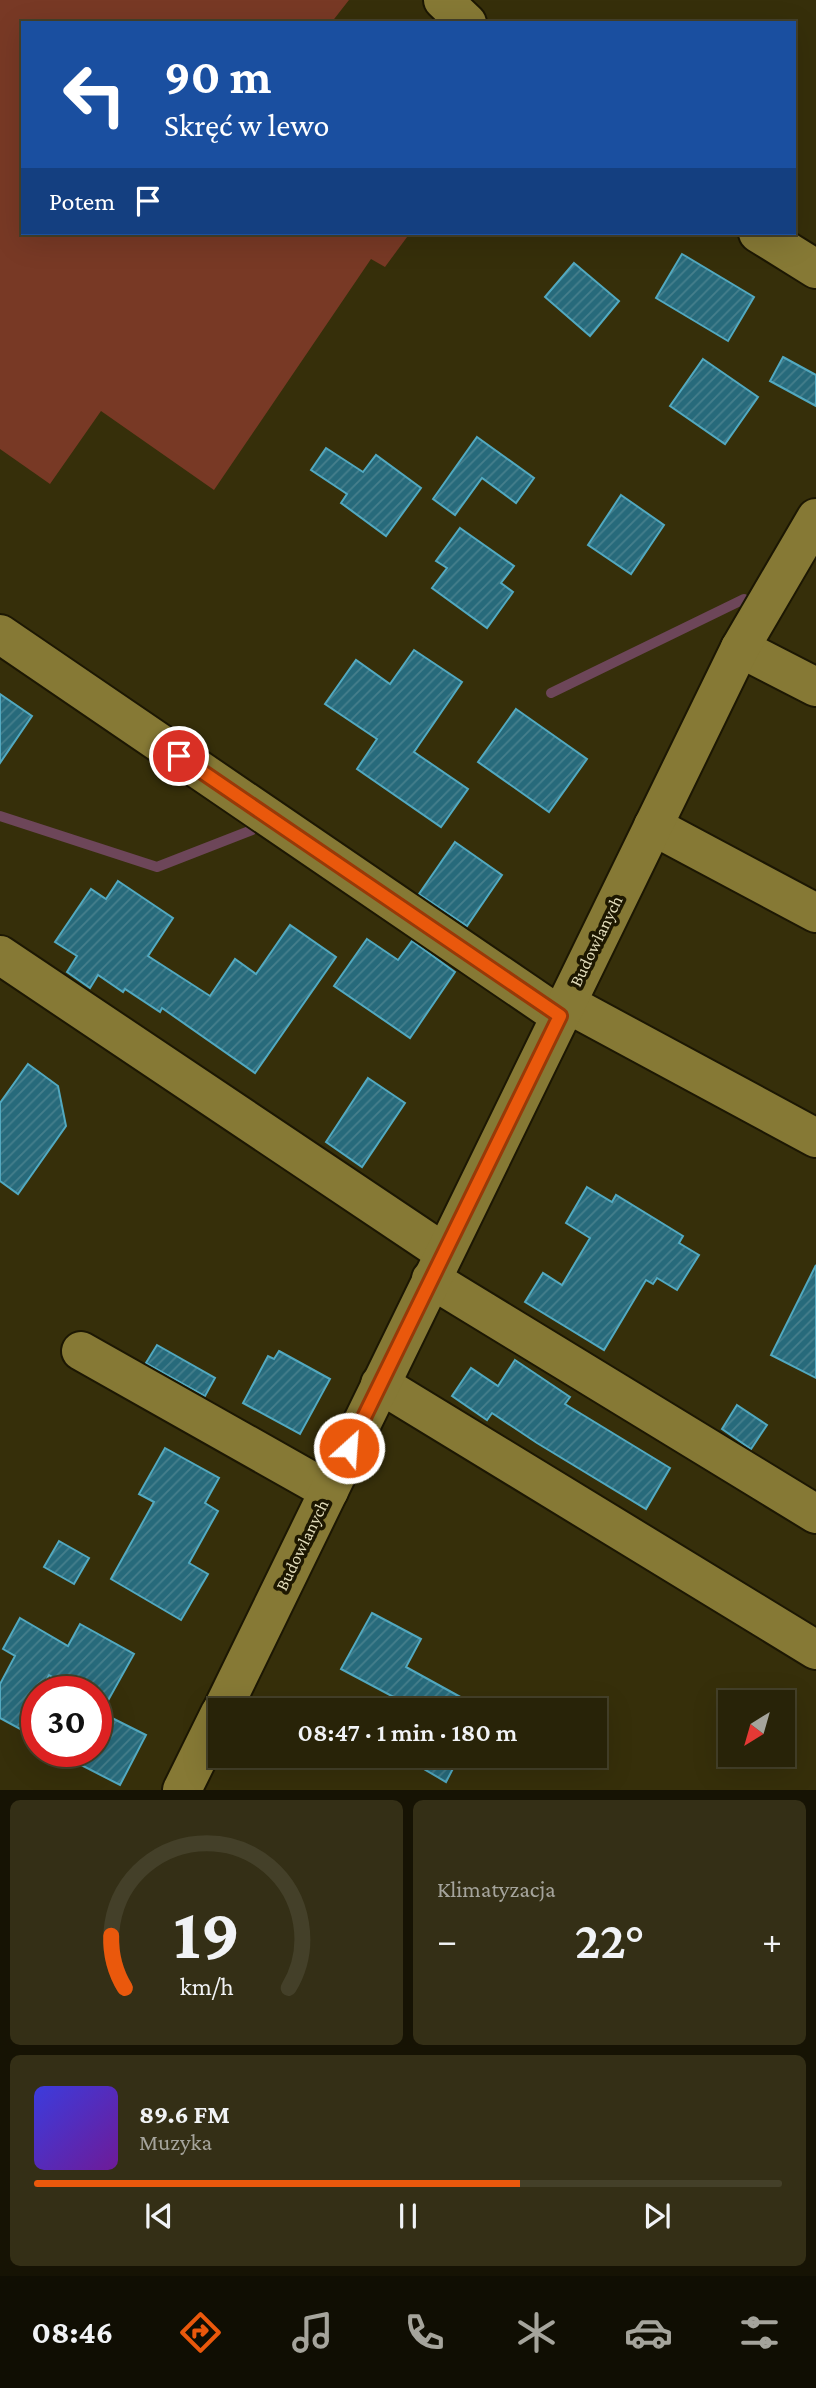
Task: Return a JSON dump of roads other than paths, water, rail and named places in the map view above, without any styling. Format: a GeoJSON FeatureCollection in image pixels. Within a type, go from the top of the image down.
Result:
{"type":"FeatureCollection","features":[{"type":"Feature","properties":{"kind":"street"},"geometry":{"type":"LineString","coordinates":[[443,0],[465,21]]}},
{"type":"Feature","properties":{"kind":"street"},"geometry":{"type":"LineString","coordinates":[[761,235],[816,269]]}},
{"type":"Feature","properties":{"kind":"street","name":"Budowlanych"},"geometry":{"type":"LineString","coordinates":[[227,1698],[740,648],[816,517]]}},
{"type":"Feature","properties":{"kind":"street"},"geometry":{"type":"LineString","coordinates":[[0,634],[563,1010],[816,1138]]}},
{"type":"Feature","properties":{"kind":"street"},"geometry":{"type":"LineString","coordinates":[[740,648],[816,687]]}},
{"type":"Feature","properties":{"kind":"street"},"geometry":{"type":"LineString","coordinates":[[653,826],[816,913]]}},
{"type":"Feature","properties":{"kind":"street"},"geometry":{"type":"LineString","coordinates":[[0,955],[437,1266],[816,1514]]}},
{"type":"Feature","properties":{"kind":"street"},"geometry":{"type":"LineString","coordinates":[[81,1350],[329,1491]]}},
{"type":"Feature","properties":{"kind":"street"},"geometry":{"type":"LineString","coordinates":[[380,1384],[816,1650]]}},
{"type":"Feature","properties":{"kind":"street","name":"Budowlanych"},"geometry":{"type":"LineString","coordinates":[[182,1790],[208,1737]]}},
{"type":"Feature","properties":{"kind":"waterway"},"geometry":{"type":"LineString","coordinates":[[551,693],[744,599]]}},
{"type":"Feature","properties":{"kind":"waterway"},"geometry":{"type":"LineString","coordinates":[[0,816],[157,867],[252,830]]}}]}
